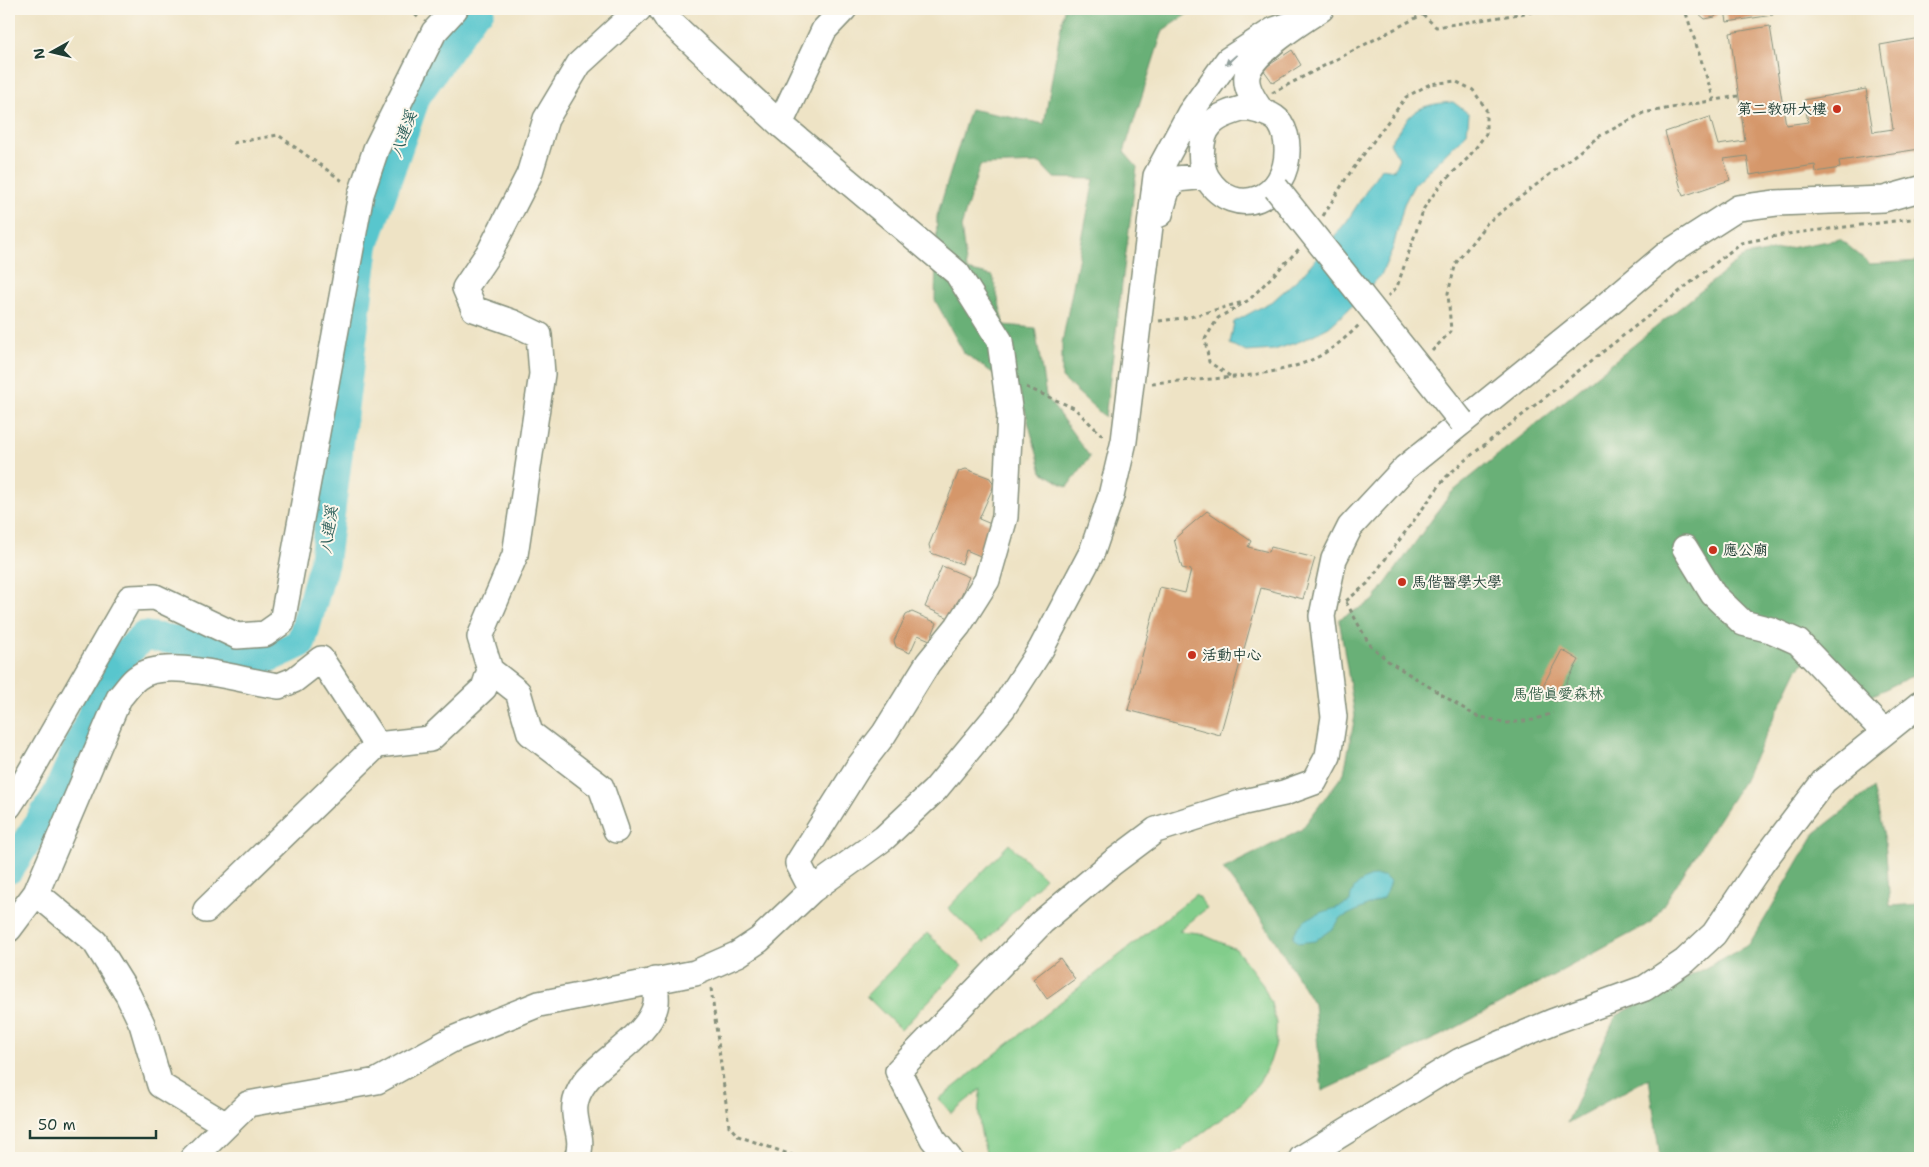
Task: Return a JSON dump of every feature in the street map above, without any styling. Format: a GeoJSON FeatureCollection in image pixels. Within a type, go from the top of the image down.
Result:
{"type":"FeatureCollection","features":[{"type":"Feature","properties":{"kind":"lane"},"geometry":{"type":"LineString","coordinates":[[9,806],[130,598],[155,597],[238,636],[265,634],[282,622],[361,194],[376,149],[434,32],[455,9]]}},
{"type":"Feature","properties":{"kind":"lane"},"geometry":{"type":"LineString","coordinates":[[616,830],[601,787],[530,733],[518,692],[490,670],[480,637],[514,555],[542,374],[539,335],[514,323],[474,309],[466,288],[490,251],[529,175],[546,119],[579,64],[639,9]]}},
{"type":"Feature","properties":{"kind":"lane"},"geometry":{"type":"LineString","coordinates":[[661,9],[668,20],[780,124],[957,273],[1000,340],[1010,415],[1005,517],[987,580],[958,626],[928,663],[884,734],[857,768],[798,862],[812,890]]}},
{"type":"Feature","properties":{"kind":"lane"},"geometry":{"type":"LineString","coordinates":[[780,124],[824,30],[844,9]]}},
{"type":"Feature","properties":{"kind":"lane"},"geometry":{"type":"LineString","coordinates":[[1200,119],[1202,160],[1206,176],[1215,190],[1229,198],[1246,201],[1262,198],[1276,188],[1284,174],[1287,158],[1287,138],[1279,122],[1258,106],[1246,78],[1250,67],[1263,53],[1312,14]]}},
{"type":"Feature","properties":{"kind":"lane"},"geometry":{"type":"LineString","coordinates":[[193,1158],[248,1104],[377,1081],[453,1039],[539,1004],[695,973],[738,954],[759,940],[812,890],[884,838],[935,790],[1003,708],[1041,649],[1092,552],[1111,496],[1121,456],[1156,176],[1200,119],[1228,60],[1274,30],[1312,14]]}},
{"type":"Feature","properties":{"kind":"lane"},"geometry":{"type":"LineString","coordinates":[[1200,119],[1258,106]]}},
{"type":"Feature","properties":{"kind":"lane"},"geometry":{"type":"LineString","coordinates":[[1148,239],[1167,190],[1177,179],[1206,176]]}},
{"type":"Feature","properties":{"kind":"lane"},"geometry":{"type":"LineString","coordinates":[[1276,188],[1462,422]]}},
{"type":"Feature","properties":{"kind":"lane"},"geometry":{"type":"LineString","coordinates":[[949,1158],[933,1139],[898,1070],[1042,922],[1112,863],[1156,830],[1244,802],[1284,793],[1314,782],[1328,756],[1334,717],[1322,616],[1335,602],[1334,559],[1350,527],[1405,468],[1668,253],[1738,208],[1776,203],[1884,199],[1920,189]]}},
{"type":"Feature","properties":{"kind":"lane"},"geometry":{"type":"LineString","coordinates":[[1685,548],[1713,594],[1743,623],[1771,630],[1798,642],[1884,732]]}},
{"type":"Feature","properties":{"kind":"lane"},"geometry":{"type":"LineString","coordinates":[[9,929],[36,893],[119,698],[137,678],[152,671],[175,667],[279,686],[294,680],[321,659],[377,744]]}},
{"type":"Feature","properties":{"kind":"lane"},"geometry":{"type":"LineString","coordinates":[[206,910],[377,744],[430,739],[484,688],[490,670]]}},
{"type":"Feature","properties":{"kind":"lane"},"geometry":{"type":"LineString","coordinates":[[1302,1158],[1460,1061],[1552,1022],[1645,988],[1685,961],[1714,934],[1762,863],[1824,780],[1920,704]]}},
{"type":"Feature","properties":{"kind":"lane"},"geometry":{"type":"LineString","coordinates":[[36,893],[95,942],[128,995],[142,1024],[160,1085],[226,1126]]}},
{"type":"Feature","properties":{"kind":"lane"},"geometry":{"type":"LineString","coordinates":[[576,1158],[581,1147],[573,1108],[585,1082],[648,1022],[656,1003],[655,980]]}},
{"type":"Feature","properties":{"kind":"path"},"geometry":{"type":"LineString","coordinates":[[1417,9],[1436,27],[1551,9]]}},
{"type":"Feature","properties":{"kind":"path"},"geometry":{"type":"LineString","coordinates":[[1258,106],[1433,9]]}},
{"type":"Feature","properties":{"kind":"path"},"geometry":{"type":"LineString","coordinates":[[1681,9],[1685,10],[1714,100]]}},
{"type":"Feature","properties":{"kind":"path"},"geometry":{"type":"LineString","coordinates":[[1417,366],[1451,331],[1448,293],[1456,264],[1487,223],[1598,137],[1643,113],[1738,96]]}},
{"type":"Feature","properties":{"kind":"path"},"geometry":{"type":"LineString","coordinates":[[232,142],[278,135],[361,194]]}},
{"type":"Feature","properties":{"kind":"path"},"geometry":{"type":"LineString","coordinates":[[1553,712],[1533,720],[1508,724],[1476,716],[1388,661],[1369,644],[1335,602],[1367,584],[1446,477],[1464,461],[1741,243],[1787,234],[1920,218]]}},
{"type":"Feature","properties":{"kind":"path"},"geometry":{"type":"LineString","coordinates":[[1139,324],[1190,317],[1249,300]]}},
{"type":"Feature","properties":{"kind":"path"},"geometry":{"type":"LineString","coordinates":[[1004,371],[1024,386],[1074,408],[1101,433],[1121,456]]}},
{"type":"Feature","properties":{"kind":"path"},"geometry":{"type":"LineString","coordinates":[[708,968],[729,1126],[738,1136],[800,1158]]}},
{"type":"Feature","properties":{"kind":"green space"},"geometry":{"type":"Polygon","coordinates":[[[1064,9],[1195,9],[1163,30],[1124,152],[1137,167],[1105,417],[1062,378],[1062,343],[1094,179],[1054,178],[1040,163],[980,165],[961,227],[967,270],[993,276],[1004,325],[1035,328],[1046,396],[1090,457],[1067,487],[1042,472],[1020,392],[964,353],[935,300],[937,216],[970,109],[1044,124],[1064,9]]]}},
{"type":"Feature","properties":{"kind":"green space","name":"馬偕真愛森林"},"geometry":{"type":"Polygon","coordinates":[[[1840,239],[1870,264],[1920,261],[1920,672],[1867,698],[1816,650],[1797,670],[1743,782],[1652,922],[1446,1033],[1322,1091],[1314,1004],[1264,923],[1223,869],[1301,830],[1344,773],[1355,716],[1339,619],[1373,601],[1451,493],[1744,256],[1840,239]]]}},
{"type":"Feature","properties":{"kind":"green space"},"geometry":{"type":"Polygon","coordinates":[[[1873,788],[1885,840],[1890,906],[1920,904],[1920,1158],[1798,1158],[1797,1151],[1781,1158],[1660,1158],[1649,1078],[1567,1123],[1616,1016],[1750,944],[1815,833],[1873,788]]]}},
{"type":"Feature","properties":{"kind":"green space"},"geometry":{"type":"Polygon","coordinates":[[[1009,844],[1045,878],[984,943],[948,908],[1009,844]]]}},
{"type":"Feature","properties":{"kind":"green space"},"geometry":{"type":"Polygon","coordinates":[[[1196,894],[1207,908],[1179,931],[1199,933],[1236,949],[1262,983],[1271,1003],[1276,1023],[1276,1043],[1270,1062],[1259,1082],[1243,1102],[1170,1158],[988,1158],[980,1124],[981,1089],[951,1113],[939,1099],[1196,894]]]}},
{"type":"Feature","properties":{"kind":"green space"},"geometry":{"type":"Polygon","coordinates":[[[927,933],[962,966],[901,1030],[866,996],[927,933]]]}},
{"type":"Feature","properties":{"kind":"water"},"geometry":{"type":"Polygon","coordinates":[[[1453,102],[1469,114],[1467,133],[1414,185],[1404,204],[1393,248],[1381,275],[1329,327],[1301,341],[1274,350],[1246,352],[1230,344],[1234,322],[1274,300],[1303,274],[1347,221],[1381,168],[1394,170],[1399,158],[1390,143],[1409,117],[1421,108],[1429,105],[1453,102]]]}},
{"type":"Feature","properties":{"kind":"water"},"geometry":{"type":"Polygon","coordinates":[[[1373,876],[1384,876],[1390,882],[1384,898],[1341,918],[1333,928],[1315,941],[1298,943],[1293,937],[1302,923],[1309,918],[1350,902],[1354,889],[1364,880],[1373,876]]]}},
{"type":"Feature","properties":{"kind":"building"},"geometry":{"type":"Polygon","coordinates":[[[1697,9],[1772,9],[1773,15],[1727,22],[1725,10],[1718,12],[1715,17],[1705,19],[1698,13],[1697,9]]]}},
{"type":"Feature","properties":{"kind":"building","name":"第二教研大樓"},"geometry":{"type":"Polygon","coordinates":[[[1770,26],[1786,125],[1808,122],[1804,100],[1866,89],[1873,132],[1893,129],[1880,45],[1920,38],[1920,149],[1839,161],[1840,168],[1816,172],[1815,165],[1750,175],[1747,156],[1724,159],[1730,180],[1683,196],[1665,132],[1710,117],[1718,145],[1745,141],[1730,33],[1770,26]]]}},
{"type":"Feature","properties":{"kind":"building"},"geometry":{"type":"Polygon","coordinates":[[[1292,50],[1301,65],[1273,83],[1263,69],[1292,50]]]}},
{"type":"Feature","properties":{"kind":"building"},"geometry":{"type":"Polygon","coordinates":[[[966,469],[990,478],[994,485],[979,519],[991,524],[985,558],[966,550],[962,564],[931,553],[929,545],[959,471],[966,469]]]}},
{"type":"Feature","properties":{"kind":"building","name":"活動中心"},"geometry":{"type":"Polygon","coordinates":[[[1207,511],[1251,541],[1248,547],[1269,552],[1271,547],[1315,558],[1303,599],[1261,588],[1220,735],[1128,710],[1160,587],[1185,593],[1191,570],[1182,568],[1174,539],[1207,511]]]}},
{"type":"Feature","properties":{"kind":"building"},"geometry":{"type":"Polygon","coordinates":[[[942,566],[969,577],[951,619],[925,607],[942,566]]]}},
{"type":"Feature","properties":{"kind":"building"},"geometry":{"type":"Polygon","coordinates":[[[912,612],[937,623],[930,640],[918,635],[910,653],[896,647],[894,641],[906,615],[912,612]]]}},
{"type":"Feature","properties":{"kind":"building"},"geometry":{"type":"Polygon","coordinates":[[[1562,650],[1579,660],[1556,702],[1539,693],[1562,650]]]}},
{"type":"Feature","properties":{"kind":"building"},"geometry":{"type":"Polygon","coordinates":[[[1060,958],[1075,979],[1047,999],[1033,979],[1060,958]]]}},
{"type":"Feature","properties":{"kind":"waterway","name":"八連溪"},"geometry":{"type":"LineString","coordinates":[[9,869],[57,795],[114,665],[144,636],[189,642],[262,661],[301,643],[324,562],[364,245],[416,96],[475,12],[480,9]]}},
{"type":"Feature","properties":{"kind":"place","name":"第二教研大樓"},"geometry":{"type":"Point","coordinates":[1837,109]}},
{"type":"Feature","properties":{"kind":"place","name":"應公廟"},"geometry":{"type":"Point","coordinates":[1713,550]}},
{"type":"Feature","properties":{"kind":"place","name":"馬偕醫學大學"},"geometry":{"type":"Point","coordinates":[1402,582]}},
{"type":"Feature","properties":{"kind":"place","name":"活動中心"},"geometry":{"type":"Point","coordinates":[1192,655]}}]}
